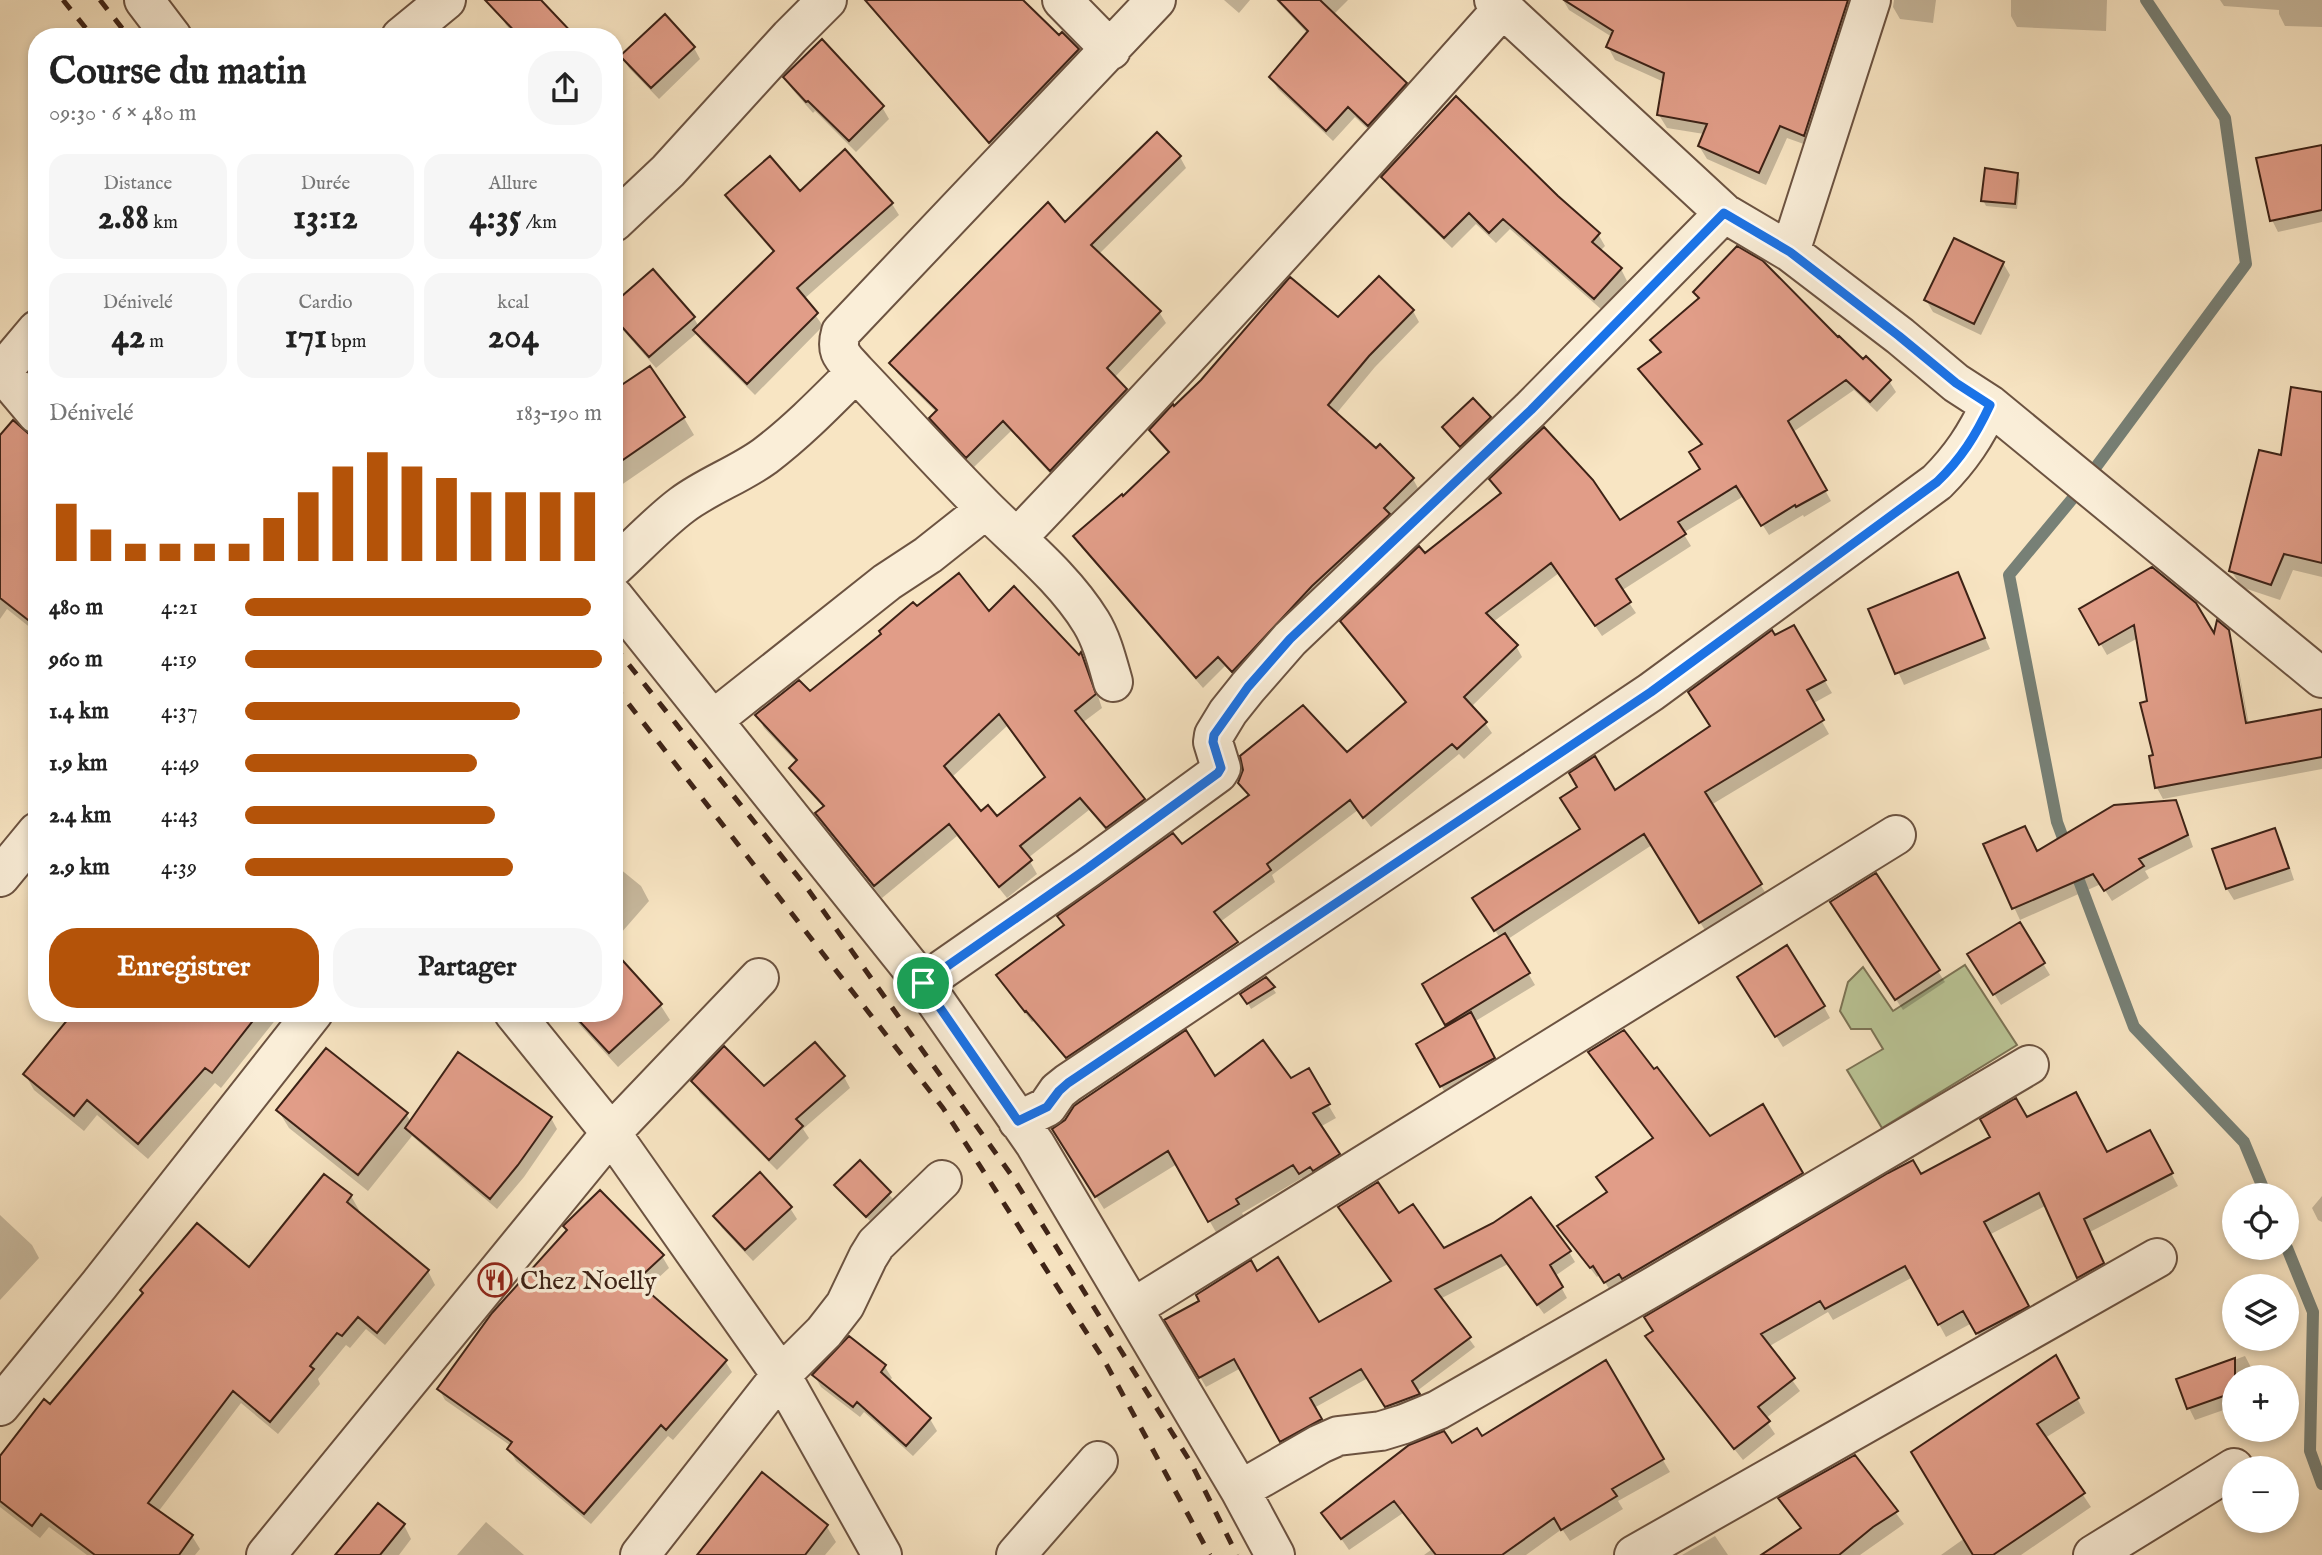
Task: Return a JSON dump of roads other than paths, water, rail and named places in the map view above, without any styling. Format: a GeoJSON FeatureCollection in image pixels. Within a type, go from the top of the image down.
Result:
{"type":"FeatureCollection","features":[{"type":"Feature","properties":{"kind":"street"},"geometry":{"type":"LineString","coordinates":[[144,0],[165,28]]}},
{"type":"Feature","properties":{"kind":"street"},"geometry":{"type":"LineString","coordinates":[[412,28],[446,0]]}},
{"type":"Feature","properties":{"kind":"street"},"geometry":{"type":"LineString","coordinates":[[623,214],[668,171],[827,0]]}},
{"type":"Feature","properties":{"kind":"street"},"geometry":{"type":"LineString","coordinates":[[1062,0],[1111,50]]}},
{"type":"Feature","properties":{"kind":"street"},"geometry":{"type":"LineString","coordinates":[[1113,682],[1103,645],[1091,621],[1072,595],[986,509],[839,352],[841,332],[1156,0]]}},
{"type":"Feature","properties":{"kind":"street"},"geometry":{"type":"LineString","coordinates":[[1790,252],[1871,0]]}},
{"type":"Feature","properties":{"kind":"street"},"geometry":{"type":"LineString","coordinates":[[1017,538],[1142,408],[1302,234],[1499,4],[1724,213],[1790,252],[1956,383],[1990,405],[2322,678]]}},
{"type":"Feature","properties":{"kind":"street"},"geometry":{"type":"LineString","coordinates":[[923,983],[1218,773],[1221,768],[1213,742],[1214,735],[1248,687],[1290,639],[1531,410],[1724,213]]}},
{"type":"Feature","properties":{"kind":"street"},"geometry":{"type":"LineString","coordinates":[[28,340],[0,372],[28,404]]}},
{"type":"Feature","properties":{"kind":"street"},"geometry":{"type":"LineString","coordinates":[[623,559],[681,506],[732,478],[765,455],[809,418],[856,372]]}},
{"type":"Feature","properties":{"kind":"street"},"geometry":{"type":"LineString","coordinates":[[1018,1121],[1047,1107],[1068,1083],[1651,692],[1937,482],[1956,463],[1973,439],[1990,405]]}},
{"type":"Feature","properties":{"kind":"street"},"geometry":{"type":"LineString","coordinates":[[713,720],[887,582],[928,555],[986,509]]}},
{"type":"Feature","properties":{"kind":"street"},"geometry":{"type":"LineString","coordinates":[[623,608],[923,983],[1035,1144],[1240,1490],[1275,1555]]}},
{"type":"Feature","properties":{"kind":"street"},"geometry":{"type":"LineString","coordinates":[[1133,1308],[1896,835]]}},
{"type":"Feature","properties":{"kind":"street"},"geometry":{"type":"LineString","coordinates":[[0,877],[28,843]]}},
{"type":"Feature","properties":{"kind":"street"},"geometry":{"type":"LineString","coordinates":[[266,1555],[611,1133],[759,978]]}},
{"type":"Feature","properties":{"kind":"street"},"geometry":{"type":"LineString","coordinates":[[0,1406],[306,1022]]}},
{"type":"Feature","properties":{"kind":"street"},"geometry":{"type":"LineString","coordinates":[[521,1022],[611,1133],[780,1375],[883,1555]]}},
{"type":"Feature","properties":{"kind":"street"},"geometry":{"type":"LineString","coordinates":[[1240,1490],[1338,1436],[1381,1430],[1438,1410],[2029,1065]]}},
{"type":"Feature","properties":{"kind":"street"},"geometry":{"type":"LineString","coordinates":[[640,1555],[780,1375],[824,1332],[845,1305],[876,1244],[942,1180]]}},
{"type":"Feature","properties":{"kind":"street"},"geometry":{"type":"LineString","coordinates":[[1634,1555],[2157,1258]]}},
{"type":"Feature","properties":{"kind":"street"},"geometry":{"type":"LineString","coordinates":[[1016,1555],[1098,1461]]}},
{"type":"Feature","properties":{"kind":"street"},"geometry":{"type":"LineString","coordinates":[[2093,1555],[2222,1475]]}},
{"type":"Feature","properties":{"kind":"waterway"},"geometry":{"type":"LineString","coordinates":[[2146,0],[2225,118],[2246,264],[2073,498],[2009,575],[2057,822],[2134,1027],[2244,1142],[2261,1183]]}},
{"type":"Feature","properties":{"kind":"waterway"},"geometry":{"type":"LineString","coordinates":[[2292,1260],[2313,1312],[2310,1451],[2322,1484]]}},
{"type":"Feature","properties":{"kind":"railway"},"geometry":{"type":"LineString","coordinates":[[63,0],[86,28]]}},
{"type":"Feature","properties":{"kind":"railway"},"geometry":{"type":"LineString","coordinates":[[100,0],[122,28]]}},
{"type":"Feature","properties":{"kind":"railway"},"geometry":{"type":"LineString","coordinates":[[623,657],[807,888],[1012,1176],[1191,1463],[1237,1555]]}},
{"type":"Feature","properties":{"kind":"railway"},"geometry":{"type":"LineString","coordinates":[[623,697],[943,1108],[1104,1360],[1210,1555]]}},
{"type":"Feature","properties":{"kind":"place","name":"Chez Noelly"},"geometry":{"type":"Point","coordinates":[495,1280]}}]}
